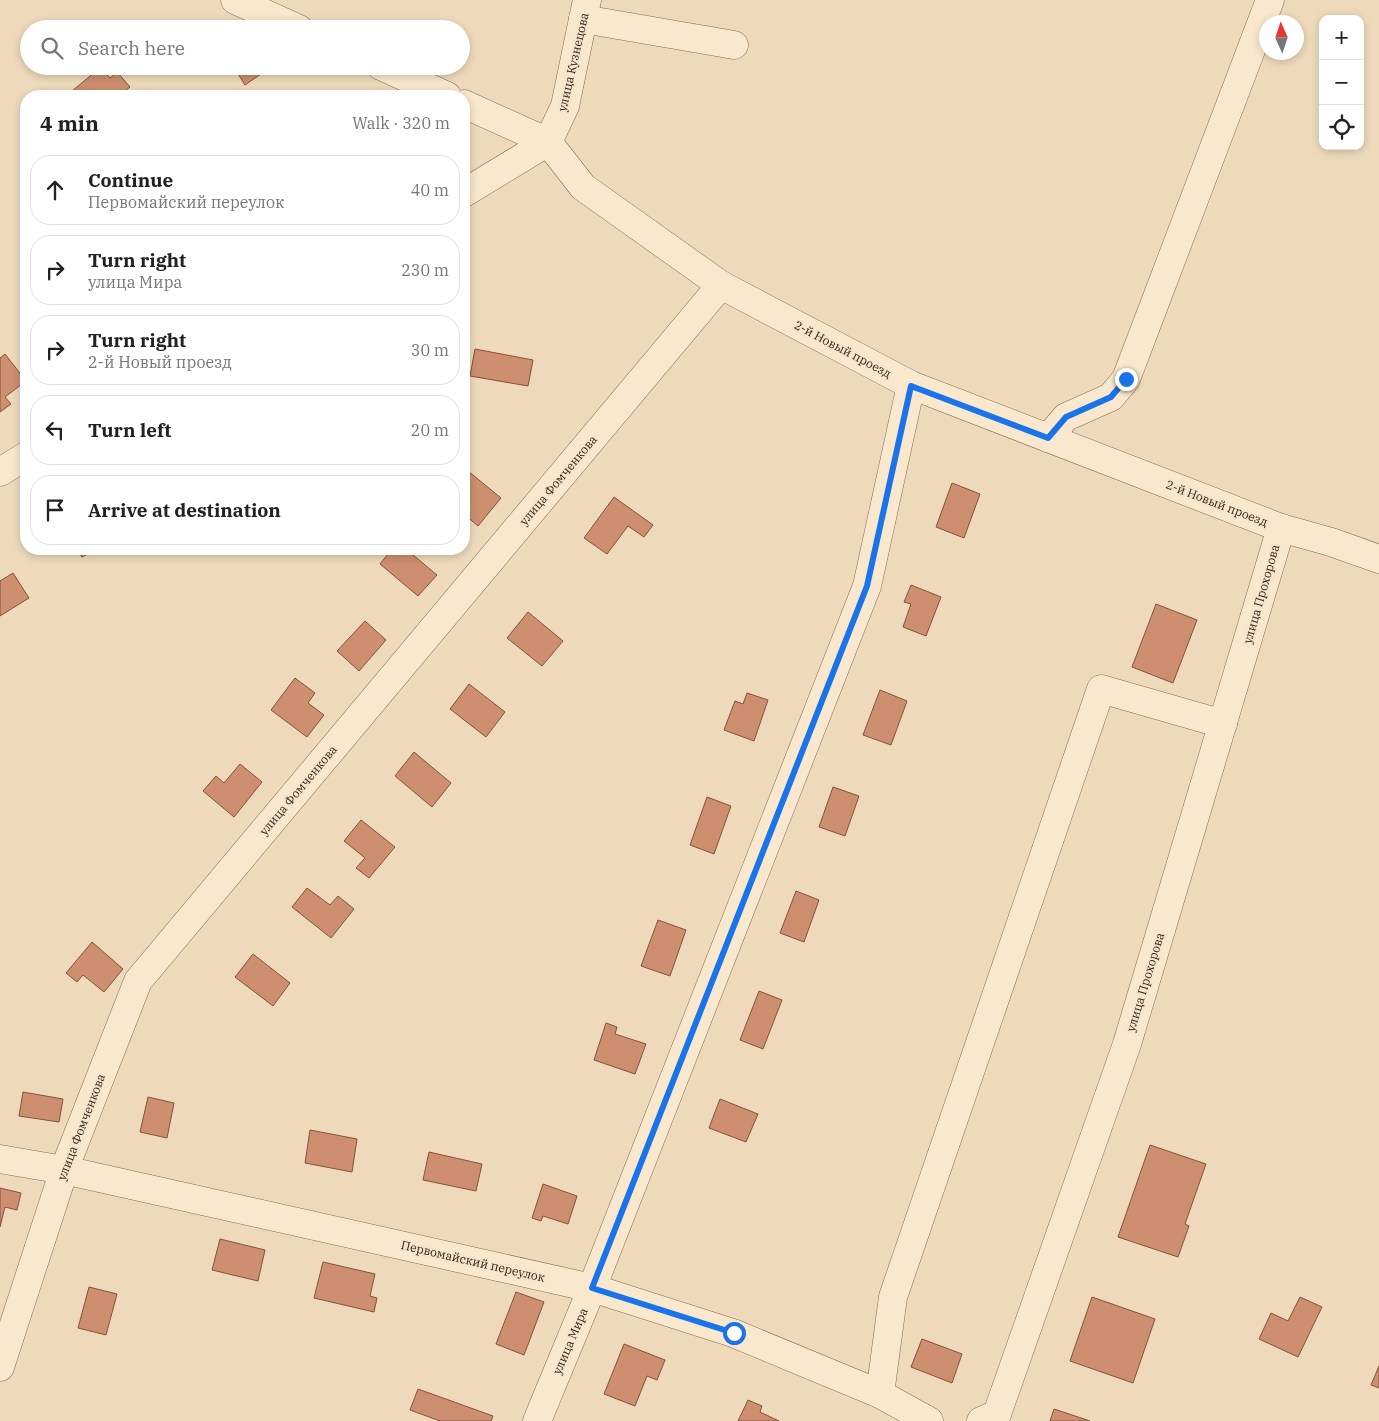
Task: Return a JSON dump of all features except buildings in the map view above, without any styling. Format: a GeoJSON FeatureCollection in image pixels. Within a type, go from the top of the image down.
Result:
{"type":"FeatureCollection","features":[{"type":"Feature","properties":{"kind":"street"},"geometry":{"type":"LineString","coordinates":[[235,0],[279,20]]}},
{"type":"Feature","properties":{"kind":"street"},"geometry":{"type":"LineString","coordinates":[[1048,438],[1066,417],[1111,397],[1126,379],[1270,0]]}},
{"type":"Feature","properties":{"kind":"street"},"geometry":{"type":"LineString","coordinates":[[585,9],[734,45]]}},
{"type":"Feature","properties":{"kind":"street","name":"улица Кузнецова"},"geometry":{"type":"LineString","coordinates":[[548,142],[565,106],[585,9]]}},
{"type":"Feature","properties":{"kind":"street"},"geometry":{"type":"LineString","coordinates":[[401,75],[434,90]]}},
{"type":"Feature","properties":{"kind":"street","name":"2-й Новый проезд"},"geometry":{"type":"LineString","coordinates":[[470,107],[548,142],[583,188],[721,285],[911,386],[1281,528],[1331,542],[1379,559]]}},
{"type":"Feature","properties":{"kind":"street"},"geometry":{"type":"LineString","coordinates":[[470,189],[548,142]]}},
{"type":"Feature","properties":{"kind":"street","name":"улица Фомченкова"},"geometry":{"type":"LineString","coordinates":[[0,1367],[64,1170],[138,981],[721,285]]}},
{"type":"Feature","properties":{"kind":"street","name":"улица Мира"},"geometry":{"type":"LineString","coordinates":[[537,1421],[592,1288],[867,586],[911,386]]}},
{"type":"Feature","properties":{"kind":"street"},"geometry":{"type":"LineString","coordinates":[[0,472],[20,460]]}},
{"type":"Feature","properties":{"kind":"street","name":"улица Прохорова"},"geometry":{"type":"LineString","coordinates":[[981,1421],[997,1414],[1127,1044],[1281,528]]}},
{"type":"Feature","properties":{"kind":"street"},"geometry":{"type":"LineString","coordinates":[[880,1394],[893,1297],[1101,689],[1223,724]]}},
{"type":"Feature","properties":{"kind":"street","name":"Первомайский переулок"},"geometry":{"type":"LineString","coordinates":[[0,1159],[64,1170],[592,1288],[734,1333],[880,1394],[929,1421]]}},
{"type":"Feature","properties":{"kind":"route"},"geometry":{"type":"LineString","coordinates":[[734,1333],[592,1288],[867,586],[911,386],[1048,438],[1066,417],[1111,397],[1126,379]]}}]}
